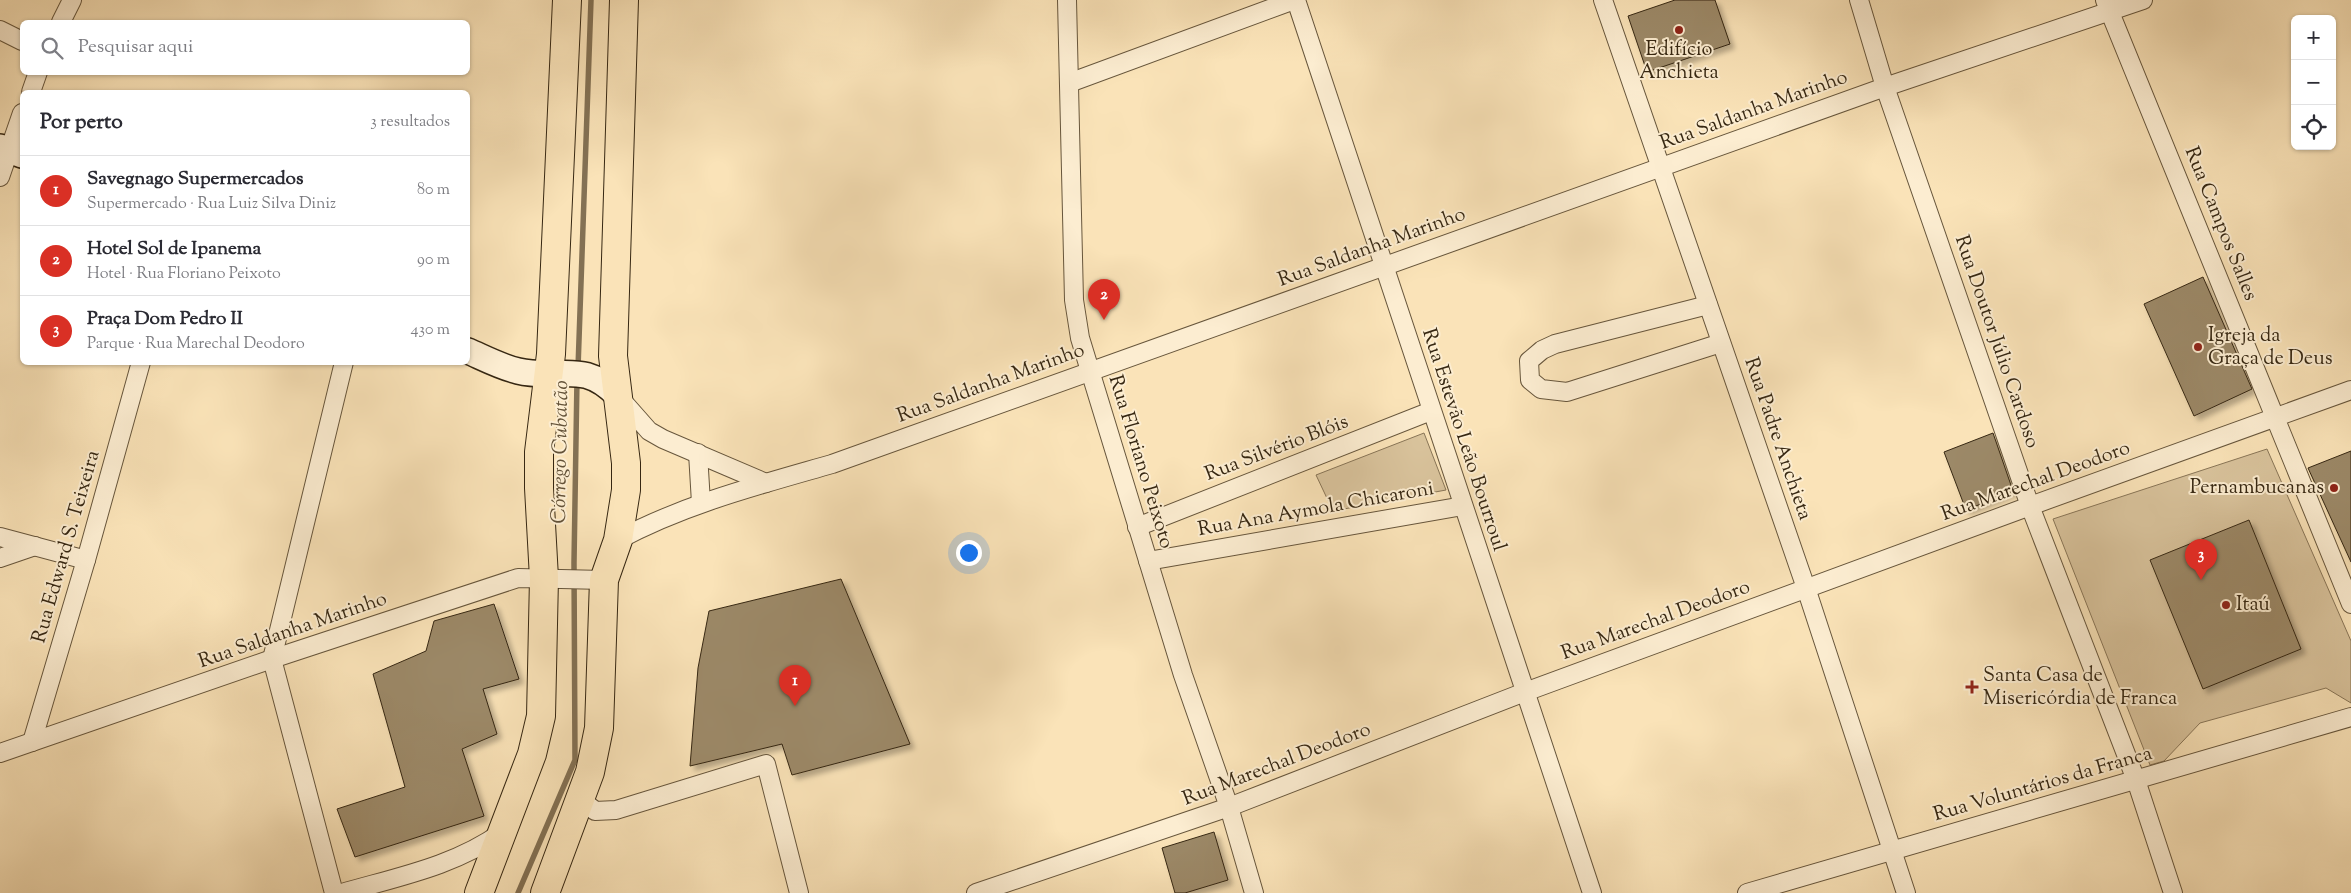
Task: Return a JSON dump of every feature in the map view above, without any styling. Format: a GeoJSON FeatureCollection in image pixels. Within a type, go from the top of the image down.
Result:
{"type":"FeatureCollection","features":[{"type":"Feature","properties":{"kind":"main road"},"geometry":{"type":"LineString","coordinates":[[479,893],[532,754],[541,716],[552,578],[538,488],[539,452],[557,373],[567,0]]}},
{"type":"Feature","properties":{"kind":"main road"},"geometry":{"type":"LineString","coordinates":[[545,893],[582,800],[599,728],[598,580],[618,540],[626,490],[626,463],[609,388],[613,356],[624,0]]}},
{"type":"Feature","properties":{"kind":"main road"},"geometry":{"type":"LineString","coordinates":[[470,352],[516,371],[589,375],[609,388]]}},
{"type":"Feature","properties":{"kind":"street"},"geometry":{"type":"LineString","coordinates":[[62,20],[72,0]]}},
{"type":"Feature","properties":{"kind":"street","name":"Rua Floriano Peixoto"},"geometry":{"type":"LineString","coordinates":[[1066,0],[1074,300],[1080,338],[1183,675],[1229,807],[1254,893]]}},
{"type":"Feature","properties":{"kind":"street"},"geometry":{"type":"LineString","coordinates":[[1069,83],[1295,0]]}},
{"type":"Feature","properties":{"kind":"street","name":"Rua Estevão Leão Bourroul"},"geometry":{"type":"LineString","coordinates":[[1295,0],[1592,893]]}},
{"type":"Feature","properties":{"kind":"street","name":"Rua Padre Anchieta"},"geometry":{"type":"LineString","coordinates":[[1603,0],[1806,588],[1906,893]]}},
{"type":"Feature","properties":{"kind":"street","name":"Rua Doutor Júlio Cardoso"},"geometry":{"type":"LineString","coordinates":[[1859,0],[1885,86],[2030,506],[2136,780],[2173,893]]}},
{"type":"Feature","properties":{"kind":"street","name":"Rua Saldanha Marinho"},"geometry":{"type":"LineString","coordinates":[[618,540],[646,525],[701,503],[832,464],[2107,6],[2144,0]]}},
{"type":"Feature","properties":{"kind":"street","name":"Rua Campos Salles"},"geometry":{"type":"LineString","coordinates":[[2107,6],[2277,418],[2351,604]]}},
{"type":"Feature","properties":{"kind":"street"},"geometry":{"type":"LineString","coordinates":[[0,30],[20,40]]}},
{"type":"Feature","properties":{"kind":"street"},"geometry":{"type":"LineString","coordinates":[[32,90],[37,75]]}},
{"type":"Feature","properties":{"kind":"street"},"geometry":{"type":"LineString","coordinates":[[0,177],[20,119]]}},
{"type":"Feature","properties":{"kind":"street"},"geometry":{"type":"LineString","coordinates":[[1708,306],[1555,344],[1542,350],[1529,361],[1530,380],[1541,389],[1567,392],[1722,343]]}},
{"type":"Feature","properties":{"kind":"street","name":"Rua Edward S. Teixeira"},"geometry":{"type":"LineString","coordinates":[[32,742],[86,560],[140,365]]}},
{"type":"Feature","properties":{"kind":"street"},"geometry":{"type":"LineString","coordinates":[[334,893],[272,660],[343,365]]}},
{"type":"Feature","properties":{"kind":"street"},"geometry":{"type":"LineString","coordinates":[[609,388],[649,431],[766,483]]}},
{"type":"Feature","properties":{"kind":"street","name":"Rua Marechal Deodoro"},"geometry":{"type":"LineString","coordinates":[[976,893],[1229,807],[1525,692],[2351,390]]}},
{"type":"Feature","properties":{"kind":"street","name":"Rua Silvério Blóis"},"geometry":{"type":"LineString","coordinates":[[1138,527],[1431,411]]}},
{"type":"Feature","properties":{"kind":"street"},"geometry":{"type":"LineString","coordinates":[[698,453],[701,503]]}},
{"type":"Feature","properties":{"kind":"street","name":"Rua Ana Aymola Chicaroni"},"geometry":{"type":"LineString","coordinates":[[1148,561],[1463,506]]}},
{"type":"Feature","properties":{"kind":"street"},"geometry":{"type":"LineString","coordinates":[[0,537],[86,560]]}},
{"type":"Feature","properties":{"kind":"street"},"geometry":{"type":"LineString","coordinates":[[0,558],[35,546]]}},
{"type":"Feature","properties":{"kind":"street","name":"Rua Saldanha Marinho"},"geometry":{"type":"LineString","coordinates":[[0,753],[518,578],[598,580]]}},
{"type":"Feature","properties":{"kind":"street","name":"Rua Voluntários da Franca"},"geometry":{"type":"LineString","coordinates":[[1747,893],[2351,717]]}},
{"type":"Feature","properties":{"kind":"street"},"geometry":{"type":"LineString","coordinates":[[582,800],[595,811],[616,810],[766,764],[799,893]]}},
{"type":"Feature","properties":{"kind":"street"},"geometry":{"type":"LineString","coordinates":[[342,893],[456,859],[482,846],[504,831]]}},
{"type":"Feature","properties":{"kind":"shaded area"},"geometry":{"type":"Polygon","coordinates":[[[1424,433],[1446,490],[1333,511],[1316,475],[1424,433]]]}},
{"type":"Feature","properties":{"kind":"shaded area"},"geometry":{"type":"Polygon","coordinates":[[[2267,449],[2351,641],[2351,703],[2326,688],[2200,723],[2164,761],[2150,765],[2053,519],[2267,449]]]}},
{"type":"Feature","properties":{"kind":"building","name":"Edifício Anchieta"},"geometry":{"type":"Polygon","coordinates":[[[1675,0],[1715,0],[1730,44],[1647,72],[1628,16],[1675,0]]]}},
{"type":"Feature","properties":{"kind":"building","name":"Igreja da Graça de Deus"},"geometry":{"type":"Polygon","coordinates":[[[2203,277],[2252,389],[2194,416],[2144,304],[2203,277]]]}},
{"type":"Feature","properties":{"kind":"building"},"geometry":{"type":"Polygon","coordinates":[[[1993,433],[2013,491],[1966,510],[1944,452],[1993,433]]]}},
{"type":"Feature","properties":{"kind":"building","name":"Pernambucanas"},"geometry":{"type":"Polygon","coordinates":[[[2351,451],[2351,562],[2308,468],[2351,451]]]}},
{"type":"Feature","properties":{"kind":"building","name":"Itaú"},"geometry":{"type":"Polygon","coordinates":[[[2249,520],[2301,649],[2203,689],[2150,560],[2249,520]]]}},
{"type":"Feature","properties":{"kind":"building"},"geometry":{"type":"Polygon","coordinates":[[[841,579],[910,744],[792,775],[782,744],[690,766],[698,668],[709,611],[841,579]]]}},
{"type":"Feature","properties":{"kind":"building"},"geometry":{"type":"Polygon","coordinates":[[[494,604],[519,679],[483,689],[497,734],[462,749],[484,816],[355,857],[337,809],[405,787],[373,674],[426,651],[434,621],[494,604]]]}},
{"type":"Feature","properties":{"kind":"building"},"geometry":{"type":"Polygon","coordinates":[[[1214,832],[1228,880],[1185,893],[1175,893],[1162,848],[1214,832]]]}},
{"type":"Feature","properties":{"kind":"waterway","name":"Córrego Cubatão"},"geometry":{"type":"LineString","coordinates":[[578,368],[591,0]]}},
{"type":"Feature","properties":{"kind":"waterway","name":"Córrego Cubatão"},"geometry":{"type":"LineString","coordinates":[[518,893],[575,760],[574,563],[577,379]]}},
{"type":"Feature","properties":{"kind":"place","name":"Edifício Anchieta"},"geometry":{"type":"Point","coordinates":[1679,30]}},
{"type":"Feature","properties":{"kind":"place","name":"Hotel Sol de Ipanema"},"geometry":{"type":"Point","coordinates":[1104,320]}},
{"type":"Feature","properties":{"kind":"place","name":"Igreja da Graça de Deus"},"geometry":{"type":"Point","coordinates":[2198,347]}},
{"type":"Feature","properties":{"kind":"place","name":"Pernambucanas"},"geometry":{"type":"Point","coordinates":[2334,488]}},
{"type":"Feature","properties":{"kind":"place","name":"Praça Dom Pedro II"},"geometry":{"type":"Point","coordinates":[2201,580]}},
{"type":"Feature","properties":{"kind":"place","name":"Itaú"},"geometry":{"type":"Point","coordinates":[2226,605]}},
{"type":"Feature","properties":{"kind":"place","name":"Santa Casa de Misericórdia de Franca"},"geometry":{"type":"Point","coordinates":[1972,687]}},
{"type":"Feature","properties":{"kind":"place","name":"Savegnago Supermercados"},"geometry":{"type":"Point","coordinates":[795,706]}}]}
